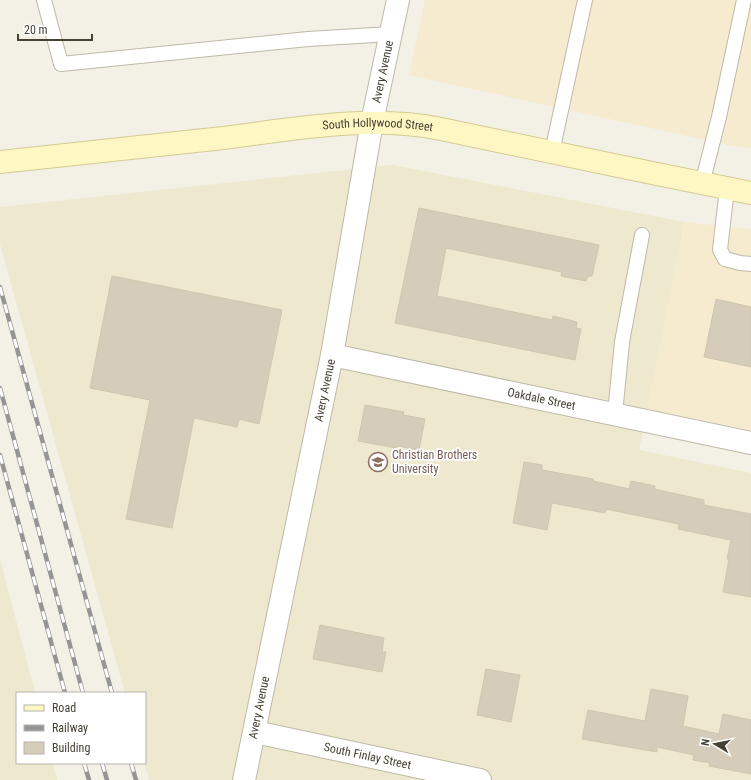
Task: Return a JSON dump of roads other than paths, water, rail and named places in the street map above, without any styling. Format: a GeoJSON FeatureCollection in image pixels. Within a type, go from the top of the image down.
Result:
{"type":"FeatureCollection","features":[{"type":"Feature","properties":{"kind":"main road","name":"South Hollywood Street"},"geometry":{"type":"LineString","coordinates":[[0,162],[337,124],[372,122],[418,124],[751,193]]}},
{"type":"Feature","properties":{"kind":"street","name":"Avery Avenue"},"geometry":{"type":"LineString","coordinates":[[244,780],[332,355],[372,122],[398,0]]}},
{"type":"Feature","properties":{"kind":"street","name":"Oakdale Street"},"geometry":{"type":"LineString","coordinates":[[332,355],[751,443]]}},
{"type":"Feature","properties":{"kind":"street","name":"South Finlay Street"},"geometry":{"type":"LineString","coordinates":[[255,732],[480,780]]}},
{"type":"Feature","properties":{"kind":"lane"},"geometry":{"type":"LineString","coordinates":[[44,0],[61,64],[308,39],[391,34]]}},
{"type":"Feature","properties":{"kind":"lane"},"geometry":{"type":"LineString","coordinates":[[552,152],[585,0]]}},
{"type":"Feature","properties":{"kind":"lane"},"geometry":{"type":"LineString","coordinates":[[702,184],[719,117],[744,0]]}},
{"type":"Feature","properties":{"kind":"lane"},"geometry":{"type":"LineString","coordinates":[[727,188],[720,250],[725,259],[751,264]]}},
{"type":"Feature","properties":{"kind":"lane"},"geometry":{"type":"LineString","coordinates":[[615,414],[622,342],[642,235]]}},
{"type":"Feature","properties":{"kind":"railway"},"geometry":{"type":"LineString","coordinates":[[0,287],[112,692]]}},
{"type":"Feature","properties":{"kind":"railway"},"geometry":{"type":"LineString","coordinates":[[0,388],[83,692]]}},
{"type":"Feature","properties":{"kind":"railway"},"geometry":{"type":"LineString","coordinates":[[0,455],[65,692]]}},
{"type":"Feature","properties":{"kind":"railway"},"geometry":{"type":"LineString","coordinates":[[84,764],[89,780]]}},
{"type":"Feature","properties":{"kind":"railway"},"geometry":{"type":"LineString","coordinates":[[102,764],[107,780]]}},
{"type":"Feature","properties":{"kind":"railway"},"geometry":{"type":"LineString","coordinates":[[131,764],[136,780]]}},
{"type":"Feature","properties":{"kind":"place","name":"Christian Brothers University"},"geometry":{"type":"Point","coordinates":[378,462]}}]}
